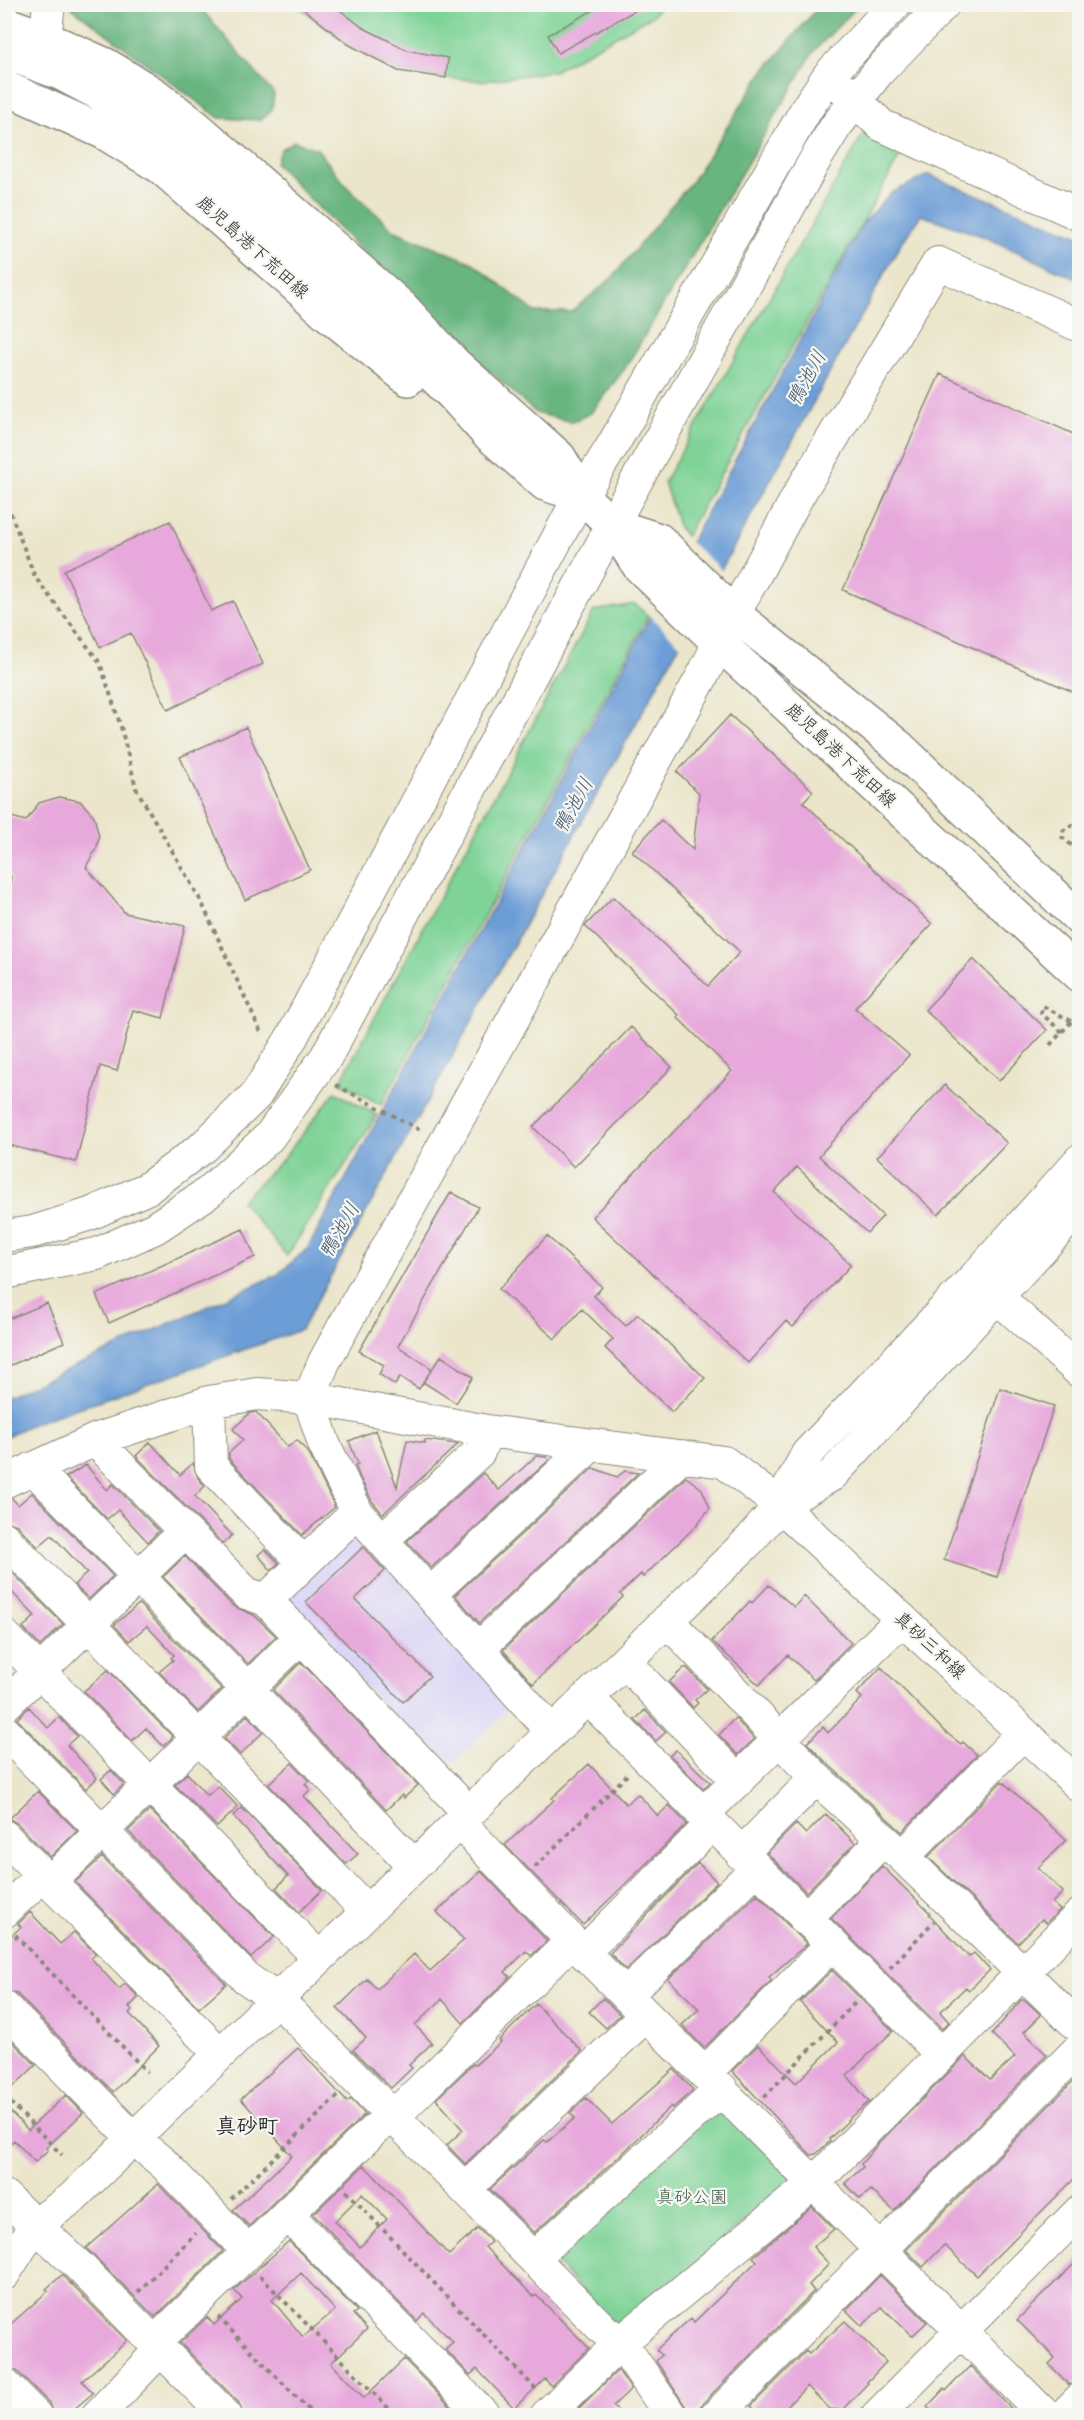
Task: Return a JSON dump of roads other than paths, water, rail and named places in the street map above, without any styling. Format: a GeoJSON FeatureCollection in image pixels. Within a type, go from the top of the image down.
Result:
{"type":"FeatureCollection","features":[{"type":"Feature","properties":{"kind":"main road","name":"鹿児島港下荒田線"},"geometry":{"type":"LineString","coordinates":[[6,38],[45,38],[106,65],[154,94],[402,307],[454,364],[559,457],[582,496],[612,525],[639,566],[719,643],[1080,975]]}},
{"type":"Feature","properties":{"kind":"main road","name":"鹿児島港下荒田線"},"geometry":{"type":"LineString","coordinates":[[6,38],[60,73],[99,93],[135,116],[211,172],[334,280],[453,395],[486,432],[545,484],[582,496]]}},
{"type":"Feature","properties":{"kind":"main road","name":"鹿児島港下荒田線"},"geometry":{"type":"LineString","coordinates":[[4,87],[103,132],[162,168],[330,316],[441,405],[486,432]]}},
{"type":"Feature","properties":{"kind":"main road","name":"鹿児島港下荒田線"},"geometry":{"type":"LineString","coordinates":[[334,280],[454,364]]}},
{"type":"Feature","properties":{"kind":"main road","name":"鹿児島港下荒田線"},"geometry":{"type":"LineString","coordinates":[[612,525],[659,540],[734,614],[897,746],[1080,919]]}},
{"type":"Feature","properties":{"kind":"street"},"geometry":{"type":"LineString","coordinates":[[45,38],[49,4]]}},
{"type":"Feature","properties":{"kind":"street"},"geometry":{"type":"LineString","coordinates":[[4,1236],[33,1232],[90,1214],[148,1188],[203,1147],[256,1095],[292,1037],[572,510],[787,142],[829,75],[895,4]]}},
{"type":"Feature","properties":{"kind":"street"},"geometry":{"type":"LineString","coordinates":[[4,1273],[97,1254],[155,1228],[209,1192],[269,1137],[326,1057],[612,525],[815,160],[855,100],[879,70],[944,4]]}},
{"type":"Feature","properties":{"kind":"street"},"geometry":{"type":"LineString","coordinates":[[829,75],[881,124],[1080,215]]}},
{"type":"Feature","properties":{"kind":"street"},"geometry":{"type":"LineString","coordinates":[[734,614],[799,494],[938,263],[1080,326]]}},
{"type":"Feature","properties":{"kind":"street"},"geometry":{"type":"LineString","coordinates":[[552,1732],[357,1512],[324,1444],[309,1398],[324,1362],[719,643]]}},
{"type":"Feature","properties":{"kind":"street"},"geometry":{"type":"LineString","coordinates":[[4,2274],[35,2225],[71,2199],[750,1540],[780,1505],[807,1454],[975,1277],[1080,1160]]}},
{"type":"Feature","properties":{"kind":"street"},"geometry":{"type":"LineString","coordinates":[[780,1505],[832,1475],[1080,1207]]}},
{"type":"Feature","properties":{"kind":"street"},"geometry":{"type":"LineString","coordinates":[[975,1277],[1080,1372]]}},
{"type":"Feature","properties":{"kind":"street","name":"真砂三和線"},"geometry":{"type":"LineString","coordinates":[[4,1482],[95,1440],[209,1402],[257,1394],[309,1398],[487,1431],[724,1462],[780,1505],[1080,1786]]}},
{"type":"Feature","properties":{"kind":"street"},"geometry":{"type":"LineString","coordinates":[[209,1402],[211,1466],[304,1563]]}},
{"type":"Feature","properties":{"kind":"street"},"geometry":{"type":"LineString","coordinates":[[382,1540],[480,1452],[487,1431]]}},
{"type":"Feature","properties":{"kind":"street"},"geometry":{"type":"LineString","coordinates":[[95,1440],[246,1593],[266,1600],[464,1817],[518,1885],[1046,2415]]}},
{"type":"Feature","properties":{"kind":"street"},"geometry":{"type":"LineString","coordinates":[[430,1594],[590,1446]]}},
{"type":"Feature","properties":{"kind":"street"},"geometry":{"type":"LineString","coordinates":[[478,1649],[682,1456]]}},
{"type":"Feature","properties":{"kind":"street"},"geometry":{"type":"LineString","coordinates":[[33,1468],[414,1866]]}},
{"type":"Feature","properties":{"kind":"street"},"geometry":{"type":"LineString","coordinates":[[266,1600],[357,1512]]}},
{"type":"Feature","properties":{"kind":"street"},"geometry":{"type":"LineString","coordinates":[[4,1706],[184,1532]]}},
{"type":"Feature","properties":{"kind":"street"},"geometry":{"type":"LineString","coordinates":[[4,1538],[367,1911]]}},
{"type":"Feature","properties":{"kind":"street"},"geometry":{"type":"LineString","coordinates":[[97,2415],[201,2300],[287,2214],[375,2129],[393,2117],[578,1946],[707,1820],[738,1781],[902,1619]]}},
{"type":"Feature","properties":{"kind":"street"},"geometry":{"type":"LineString","coordinates":[[667,1620],[816,1778],[1080,2028]]}},
{"type":"Feature","properties":{"kind":"street"},"geometry":{"type":"LineString","coordinates":[[4,1635],[319,1958]]}},
{"type":"Feature","properties":{"kind":"street"},"geometry":{"type":"LineString","coordinates":[[8,1922],[47,1878],[103,1830],[301,1636]]}},
{"type":"Feature","properties":{"kind":"street"},"geometry":{"type":"LineString","coordinates":[[625,1662],[738,1781]]}},
{"type":"Feature","properties":{"kind":"street"},"geometry":{"type":"LineString","coordinates":[[588,1698],[748,1862],[941,2054]]}},
{"type":"Feature","properties":{"kind":"street"},"geometry":{"type":"LineString","coordinates":[[4,1731],[246,1978],[277,1998],[604,2330],[621,2342],[671,2415]]}},
{"type":"Feature","properties":{"kind":"street"},"geometry":{"type":"LineString","coordinates":[[806,1919],[893,1849],[1023,1733]]}},
{"type":"Feature","properties":{"kind":"street"},"geometry":{"type":"LineString","coordinates":[[465,2189],[636,2005],[816,1778]]}},
{"type":"Feature","properties":{"kind":"street"},"geometry":{"type":"LineString","coordinates":[[4,1836],[220,2054]]}},
{"type":"Feature","properties":{"kind":"street"},"geometry":{"type":"LineString","coordinates":[[550,2411],[621,2342],[815,2182],[1080,1915]]}},
{"type":"Feature","properties":{"kind":"street"},"geometry":{"type":"LineString","coordinates":[[533,2258],[713,2081],[831,1945]]}},
{"type":"Feature","properties":{"kind":"street"},"geometry":{"type":"LineString","coordinates":[[4,2007],[133,2138],[164,2164],[214,2215],[246,2255]]}},
{"type":"Feature","properties":{"kind":"street"},"geometry":{"type":"LineString","coordinates":[[716,2415],[1080,2048]]}},
{"type":"Feature","properties":{"kind":"street"},"geometry":{"type":"LineString","coordinates":[[4,2196],[226,2415]]}},
{"type":"Feature","properties":{"kind":"street"},"geometry":{"type":"LineString","coordinates":[[877,2415],[1080,2211]]}},
{"type":"Feature","properties":{"kind":"street"},"geometry":{"type":"LineString","coordinates":[[287,2214],[484,2415]]}},
{"type":"Feature","properties":{"kind":"street"},"geometry":{"type":"LineString","coordinates":[[4,2226],[35,2225]]}},
{"type":"Feature","properties":{"kind":"street"},"geometry":{"type":"LineString","coordinates":[[4,2384],[36,2415]]}},
{"type":"Feature","properties":{"kind":"street"},"geometry":{"type":"LineString","coordinates":[[1063,2415],[1080,2398]]}},
{"type":"Feature","properties":{"kind":"water","name":"鴨池川"},"geometry":{"type":"Polygon","coordinates":[[[928,175],[1079,236],[1079,280],[985,237],[921,215],[901,244],[301,1330],[32,1424],[5,1437],[4,1398],[277,1275],[308,1248],[863,224],[891,193],[928,175]]]}},
{"type":"Feature","properties":{"kind":"district","name":"真砂町"},"geometry":{"type":"Point","coordinates":[247,2126]}},
{"type":"Feature","properties":{"kind":"park label","name":"真砂公園"},"geometry":{"type":"Point","coordinates":[692,2197]}}]}
